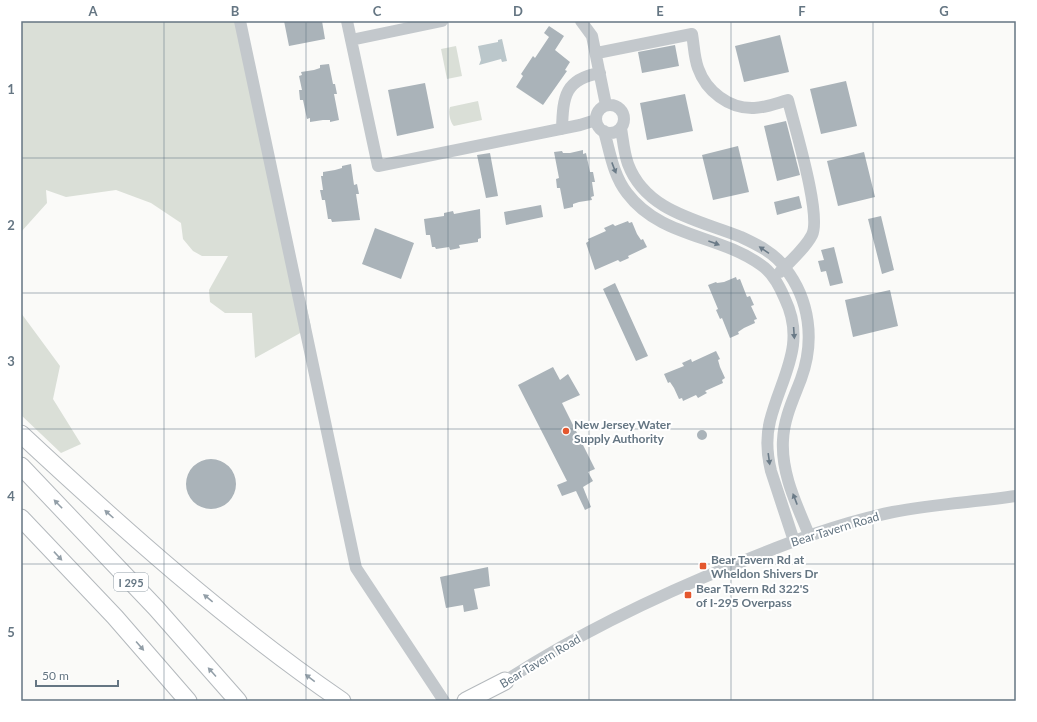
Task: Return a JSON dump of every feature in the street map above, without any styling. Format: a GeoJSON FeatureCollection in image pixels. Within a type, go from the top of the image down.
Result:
{"type":"FeatureCollection","features":[{"type":"Feature","properties":{"kind":"highway"},"geometry":{"type":"LineString","coordinates":[[21,434],[111,516],[208,598],[342,701]]}},
{"type":"Feature","properties":{"kind":"highway","name":"I 295"},"geometry":{"type":"LineString","coordinates":[[21,466],[130,582],[238,701]]}},
{"type":"Feature","properties":{"kind":"highway","name":"I 295"},"geometry":{"type":"LineString","coordinates":[[21,518],[114,617],[188,701]]}},
{"type":"Feature","properties":{"kind":"highway"},"geometry":{"type":"LineString","coordinates":[[466,701],[506,681]]}},
{"type":"Feature","properties":{"kind":"highway"},"geometry":{"type":"LineString","coordinates":[[488,701],[506,681]]}},
{"type":"Feature","properties":{"kind":"street"},"geometry":{"type":"LineString","coordinates":[[240,21],[356,568],[444,701]]}},
{"type":"Feature","properties":{"kind":"street"},"geometry":{"type":"LineString","coordinates":[[347,21],[378,166],[562,129],[596,120]]}},
{"type":"Feature","properties":{"kind":"street"},"geometry":{"type":"LineString","coordinates":[[350,40],[442,21]]}},
{"type":"Feature","properties":{"kind":"street"},"geometry":{"type":"LineString","coordinates":[[581,21],[592,36],[597,53],[606,105]]}},
{"type":"Feature","properties":{"kind":"street"},"geometry":{"type":"LineString","coordinates":[[597,53],[692,34],[697,66],[701,76],[709,89],[723,100],[737,106],[755,108],[788,100],[809,187],[814,215],[813,234],[774,279]]}},
{"type":"Feature","properties":{"kind":"street"},"geometry":{"type":"LineString","coordinates":[[562,129],[563,107],[568,89],[583,76],[600,73]]}},
{"type":"Feature","properties":{"kind":"street"},"geometry":{"type":"LineString","coordinates":[[604,131],[612,132],[620,128],[624,120],[622,111],[615,106],[606,105],[599,111],[596,120],[597,124],[604,131],[618,176],[626,192],[637,205],[665,225],[746,256],[762,265],[774,279],[791,312],[794,341],[790,362],[769,422],[767,441],[768,460],[794,541]]}},
{"type":"Feature","properties":{"kind":"street"},"geometry":{"type":"LineString","coordinates":[[620,128],[628,164],[634,176],[657,202],[672,212],[751,242],[766,250],[785,267],[798,289],[806,308],[810,339],[801,378],[785,419],[783,458],[791,489],[810,535]]}},
{"type":"Feature","properties":{"kind":"street","name":"Bear Tavern Road"},"geometry":{"type":"LineString","coordinates":[[475,701],[593,630],[711,574],[794,541],[810,535],[892,512],[963,501],[1016,496]]}},
{"type":"Feature","properties":{"kind":"shaded area"},"geometry":{"type":"Polygon","coordinates":[[[21,21],[243,21],[311,327],[255,358],[252,313],[225,313],[210,302],[209,290],[228,256],[202,256],[193,251],[183,239],[181,223],[151,203],[116,190],[66,197],[46,190],[47,203],[21,232],[21,21]]]}},
{"type":"Feature","properties":{"kind":"shaded area"},"geometry":{"type":"Polygon","coordinates":[[[502,39],[507,61],[502,62],[501,59],[479,65],[481,60],[478,46],[498,42],[498,40],[502,39]]]}},
{"type":"Feature","properties":{"kind":"shaded area"},"geometry":{"type":"Polygon","coordinates":[[[456,46],[462,76],[447,79],[441,49],[456,46]]]}},
{"type":"Feature","properties":{"kind":"shaded area"},"geometry":{"type":"Polygon","coordinates":[[[478,101],[482,120],[454,126],[451,122],[449,112],[450,107],[478,101]]]}},
{"type":"Feature","properties":{"kind":"shaded area"},"geometry":{"type":"Polygon","coordinates":[[[21,313],[60,366],[53,399],[81,444],[61,453],[21,415],[21,313]]]}},
{"type":"Feature","properties":{"kind":"building"},"geometry":{"type":"Polygon","coordinates":[[[284,21],[322,21],[325,39],[289,46],[284,21]]]}},
{"type":"Feature","properties":{"kind":"building"},"geometry":{"type":"Polygon","coordinates":[[[549,26],[564,36],[555,50],[570,62],[565,70],[567,71],[543,105],[516,87],[523,76],[521,74],[533,56],[535,58],[549,37],[544,33],[549,26]]]}},
{"type":"Feature","properties":{"kind":"building"},"geometry":{"type":"Polygon","coordinates":[[[780,35],[789,72],[744,82],[735,46],[780,35]]]}},
{"type":"Feature","properties":{"kind":"building"},"geometry":{"type":"Polygon","coordinates":[[[675,45],[679,66],[642,73],[638,52],[675,45]]]}},
{"type":"Feature","properties":{"kind":"building"},"geometry":{"type":"Polygon","coordinates":[[[329,64],[333,84],[335,84],[337,94],[334,94],[339,120],[330,122],[330,120],[323,120],[310,122],[310,118],[307,119],[303,100],[300,100],[299,90],[302,90],[299,76],[302,75],[301,72],[314,70],[320,68],[320,65],[329,64]]]}},
{"type":"Feature","properties":{"kind":"building"},"geometry":{"type":"Polygon","coordinates":[[[846,81],[857,126],[821,134],[810,89],[846,81]]]}},
{"type":"Feature","properties":{"kind":"building"},"geometry":{"type":"Polygon","coordinates":[[[425,83],[434,128],[397,136],[388,90],[425,83]]]}},
{"type":"Feature","properties":{"kind":"building"},"geometry":{"type":"Polygon","coordinates":[[[685,94],[693,131],[647,140],[640,103],[685,94]]]}},
{"type":"Feature","properties":{"kind":"building"},"geometry":{"type":"Polygon","coordinates":[[[786,121],[800,175],[777,181],[764,126],[786,121]]]}},
{"type":"Feature","properties":{"kind":"building"},"geometry":{"type":"Polygon","coordinates":[[[738,146],[749,192],[713,200],[702,155],[738,146]]]}},
{"type":"Feature","properties":{"kind":"building"},"geometry":{"type":"Polygon","coordinates":[[[583,150],[583,154],[586,153],[590,172],[593,172],[595,182],[592,182],[594,196],[591,197],[592,200],[579,202],[573,204],[573,207],[564,209],[560,188],[557,188],[556,179],[559,178],[554,152],[562,151],[563,153],[570,153],[583,150]]]}},
{"type":"Feature","properties":{"kind":"building"},"geometry":{"type":"Polygon","coordinates":[[[864,152],[875,197],[838,206],[827,161],[864,152]]]}},
{"type":"Feature","properties":{"kind":"building"},"geometry":{"type":"Polygon","coordinates":[[[490,153],[498,196],[486,198],[477,155],[490,153]]]}},
{"type":"Feature","properties":{"kind":"building"},"geometry":{"type":"Polygon","coordinates":[[[351,164],[354,185],[357,184],[359,194],[356,194],[360,220],[332,222],[331,219],[328,219],[325,200],[322,200],[320,190],[323,190],[321,176],[323,176],[323,172],[342,168],[342,166],[351,164]]]}},
{"type":"Feature","properties":{"kind":"building"},"geometry":{"type":"Polygon","coordinates":[[[799,196],[802,208],[777,215],[774,202],[799,196]]]}},
{"type":"Feature","properties":{"kind":"building"},"geometry":{"type":"Polygon","coordinates":[[[541,205],[543,217],[506,225],[504,212],[541,205]]]}},
{"type":"Feature","properties":{"kind":"building"},"geometry":{"type":"Polygon","coordinates":[[[480,209],[481,238],[478,239],[478,242],[459,245],[460,248],[450,250],[449,247],[436,249],[435,247],[432,247],[430,235],[426,235],[424,219],[444,216],[444,213],[453,211],[454,214],[480,209]]]}},
{"type":"Feature","properties":{"kind":"building"},"geometry":{"type":"Polygon","coordinates":[[[881,216],[894,270],[882,274],[868,219],[881,216]]]}},
{"type":"Feature","properties":{"kind":"building"},"geometry":{"type":"Polygon","coordinates":[[[628,221],[629,223],[632,222],[637,234],[641,240],[643,239],[647,247],[628,256],[629,258],[620,262],[618,260],[595,270],[586,243],[589,241],[588,239],[606,231],[604,228],[613,224],[615,226],[628,221]]]}},
{"type":"Feature","properties":{"kind":"building"},"geometry":{"type":"Polygon","coordinates":[[[375,228],[414,243],[401,279],[362,264],[375,228]]]}},
{"type":"Feature","properties":{"kind":"building"},"geometry":{"type":"Polygon","coordinates":[[[834,247],[843,283],[830,286],[826,271],[821,272],[818,261],[824,260],[821,250],[834,247]]]}},
{"type":"Feature","properties":{"kind":"building"},"geometry":{"type":"Polygon","coordinates":[[[736,277],[737,280],[740,279],[747,297],[750,296],[754,305],[751,306],[757,319],[754,320],[755,323],[744,328],[738,332],[739,334],[730,338],[722,318],[720,319],[716,310],[718,309],[708,285],[716,282],[724,282],[736,277]]]}},
{"type":"Feature","properties":{"kind":"building"},"geometry":{"type":"Polygon","coordinates":[[[615,283],[648,356],[636,361],[603,289],[615,283]]]}},
{"type":"Feature","properties":{"kind":"building"},"geometry":{"type":"Polygon","coordinates":[[[890,290],[898,326],[853,337],[845,300],[890,290]]]}},
{"type":"Feature","properties":{"kind":"building"},"geometry":{"type":"Polygon","coordinates":[[[716,351],[720,359],[718,360],[720,367],[725,378],[722,380],[723,383],[705,391],[707,393],[698,398],[696,395],[683,401],[682,398],[679,399],[674,388],[670,382],[668,383],[664,374],[684,366],[682,363],[691,359],[692,362],[716,351]]]}},
{"type":"Feature","properties":{"kind":"building"},"geometry":{"type":"Polygon","coordinates":[[[553,367],[560,380],[568,374],[580,395],[562,403],[595,469],[588,472],[593,481],[583,487],[591,507],[585,510],[576,491],[562,496],[557,485],[567,481],[518,385],[553,367]]]}},
{"type":"Feature","properties":{"kind":"building"},"geometry":{"type":"Polygon","coordinates":[[[702,430],[707,435],[702,440],[697,435],[702,430]]]}},
{"type":"Feature","properties":{"kind":"building"},"geometry":{"type":"Polygon","coordinates":[[[206,459],[216,459],[229,466],[236,479],[236,489],[229,502],[216,509],[206,509],[197,505],[190,498],[186,489],[186,479],[190,470],[197,463],[206,459]]]}},
{"type":"Feature","properties":{"kind":"building"},"geometry":{"type":"Polygon","coordinates":[[[488,567],[490,586],[474,589],[478,609],[464,612],[463,605],[446,608],[440,577],[488,567]]]}},
{"type":"Feature","properties":{"kind":"place","name":"New Jersey Water Supply Authority"},"geometry":{"type":"Point","coordinates":[566,431]}},
{"type":"Feature","properties":{"kind":"place","name":"Bear Tavern Rd at Wheldon Shivers Dr"},"geometry":{"type":"Point","coordinates":[703,566]}},
{"type":"Feature","properties":{"kind":"place","name":"Bear Tavern Rd 322'S of I-295 Overpass"},"geometry":{"type":"Point","coordinates":[688,595]}}]}
